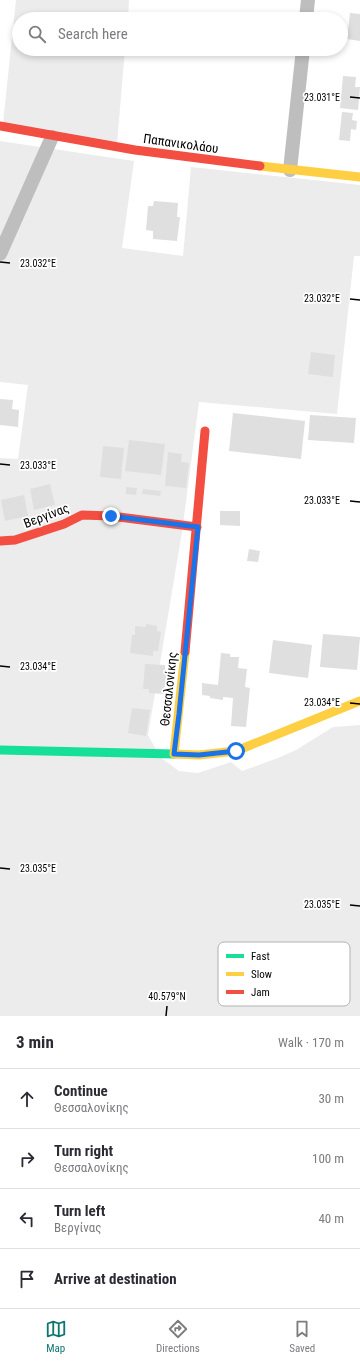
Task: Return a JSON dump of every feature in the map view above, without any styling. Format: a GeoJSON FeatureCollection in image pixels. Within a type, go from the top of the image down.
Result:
{"type":"FeatureCollection","features":[{"type":"Feature","properties":{"kind":"street"},"geometry":{"type":"LineString","coordinates":[[307,12],[308,0]]}},
{"type":"Feature","properties":{"kind":"street"},"geometry":{"type":"LineString","coordinates":[[290,170],[302,56]]}},
{"type":"Feature","properties":{"kind":"street","name":"Παπανικολάου"},"geometry":{"type":"LineString","coordinates":[[0,126],[52,137],[199,159],[360,177]]}},
{"type":"Feature","properties":{"kind":"street"},"geometry":{"type":"LineString","coordinates":[[0,254],[52,137]]}},
{"type":"Feature","properties":{"kind":"street","name":"Θεσσαλονίκης"},"geometry":{"type":"LineString","coordinates":[[174,754],[198,527],[205,431]]}},
{"type":"Feature","properties":{"kind":"street","name":"Βεργίνας"},"geometry":{"type":"LineString","coordinates":[[0,541],[15,540],[64,524],[82,515],[111,516],[198,527]]}},
{"type":"Feature","properties":{"kind":"street"},"geometry":{"type":"LineString","coordinates":[[0,750],[199,755],[236,751],[360,701]]}},
{"type":"Feature","properties":{"kind":"shaded area"},"geometry":{"type":"Polygon","coordinates":[[[16,0],[129,0],[128,12],[15,12],[16,0]]]}},
{"type":"Feature","properties":{"kind":"shaded area"},"geometry":{"type":"Polygon","coordinates":[[[12,38],[12,56],[124,56],[117,144],[3,123],[12,38]]]}},
{"type":"Feature","properties":{"kind":"shaded area"},"geometry":{"type":"Polygon","coordinates":[[[0,141],[134,161],[122,248],[183,256],[191,167],[360,185],[360,256],[354,256],[337,414],[199,402],[182,532],[148,735],[160,757],[179,771],[198,773],[231,762],[242,771],[296,750],[333,727],[360,725],[360,1016],[0,1016],[0,458],[18,459],[28,385],[0,382],[0,141]]]}},
{"type":"Feature","properties":{"kind":"building"},"geometry":{"type":"Polygon","coordinates":[[[350,13],[360,14],[360,41],[348,39],[350,13]]]}},
{"type":"Feature","properties":{"kind":"building"},"geometry":{"type":"Polygon","coordinates":[[[343,76],[356,77],[355,87],[360,87],[358,110],[340,108],[343,76]]]}},
{"type":"Feature","properties":{"kind":"building"},"geometry":{"type":"Polygon","coordinates":[[[342,112],[353,113],[352,120],[357,121],[356,130],[351,129],[350,141],[339,140],[342,112]]]}},
{"type":"Feature","properties":{"kind":"building"},"geometry":{"type":"Polygon","coordinates":[[[154,201],[178,203],[177,217],[180,217],[177,241],[153,239],[153,231],[146,230],[148,206],[153,206],[154,201]]]}},
{"type":"Feature","properties":{"kind":"building"},"geometry":{"type":"Polygon","coordinates":[[[311,352],[335,355],[333,377],[308,374],[311,352]]]}},
{"type":"Feature","properties":{"kind":"building"},"geometry":{"type":"Polygon","coordinates":[[[0,399],[13,400],[12,409],[19,410],[18,427],[0,425],[0,399]]]}},
{"type":"Feature","properties":{"kind":"building"},"geometry":{"type":"Polygon","coordinates":[[[233,413],[305,421],[301,459],[229,451],[233,413]]]}},
{"type":"Feature","properties":{"kind":"building"},"geometry":{"type":"Polygon","coordinates":[[[310,415],[356,418],[354,443],[308,440],[310,415]]]}},
{"type":"Feature","properties":{"kind":"building"},"geometry":{"type":"Polygon","coordinates":[[[129,440],[165,444],[161,475],[125,471],[129,440]]]}},
{"type":"Feature","properties":{"kind":"building"},"geometry":{"type":"Polygon","coordinates":[[[103,446],[124,448],[121,479],[100,477],[103,446]]]}},
{"type":"Feature","properties":{"kind":"building"},"geometry":{"type":"Polygon","coordinates":[[[168,452],[182,454],[181,462],[189,463],[186,488],[165,486],[168,452]]]}},
{"type":"Feature","properties":{"kind":"building"},"geometry":{"type":"Polygon","coordinates":[[[50,484],[55,505],[34,510],[30,489],[50,484]]]}},
{"type":"Feature","properties":{"kind":"building"},"geometry":{"type":"Polygon","coordinates":[[[126,487],[137,488],[136,495],[126,494],[126,487]]]}},
{"type":"Feature","properties":{"kind":"building"},"geometry":{"type":"Polygon","coordinates":[[[143,489],[161,491],[160,496],[142,494],[143,489]]]}},
{"type":"Feature","properties":{"kind":"building"},"geometry":{"type":"Polygon","coordinates":[[[24,495],[28,516],[5,521],[1,500],[24,495]]]}},
{"type":"Feature","properties":{"kind":"building"},"geometry":{"type":"Polygon","coordinates":[[[220,511],[240,511],[240,526],[220,525],[220,511]]]}},
{"type":"Feature","properties":{"kind":"building"},"geometry":{"type":"Polygon","coordinates":[[[249,549],[260,551],[258,562],[247,561],[249,549]]]}},
{"type":"Feature","properties":{"kind":"building"},"geometry":{"type":"Polygon","coordinates":[[[146,624],[157,626],[157,631],[161,632],[158,651],[153,651],[153,656],[130,653],[132,635],[135,635],[135,626],[146,627],[146,624]]]}},
{"type":"Feature","properties":{"kind":"building"},"geometry":{"type":"Polygon","coordinates":[[[323,634],[360,637],[357,670],[320,667],[323,634]]]}},
{"type":"Feature","properties":{"kind":"building"},"geometry":{"type":"Polygon","coordinates":[[[273,640],[312,645],[308,678],[269,673],[273,640]]]}},
{"type":"Feature","properties":{"kind":"building"},"geometry":{"type":"Polygon","coordinates":[[[221,653],[230,654],[230,657],[239,657],[238,668],[247,669],[245,687],[250,688],[246,727],[231,726],[233,698],[223,697],[223,700],[202,695],[202,683],[218,685],[221,653]]]}},
{"type":"Feature","properties":{"kind":"building"},"geometry":{"type":"Polygon","coordinates":[[[145,664],[165,665],[165,670],[169,670],[169,683],[165,683],[164,694],[149,693],[149,689],[143,689],[145,664]]]}},
{"type":"Feature","properties":{"kind":"building"},"geometry":{"type":"Polygon","coordinates":[[[132,708],[150,710],[146,736],[128,733],[132,708]]]}},
{"type":"Feature","properties":{"kind":"traffic: fast"},"geometry":{"type":"LineString","coordinates":[[0,750],[174,754]]}},
{"type":"Feature","properties":{"kind":"traffic: slow"},"geometry":{"type":"LineString","coordinates":[[260,166],[360,177]]}},
{"type":"Feature","properties":{"kind":"traffic: slow"},"geometry":{"type":"LineString","coordinates":[[185,652],[174,754],[199,755],[236,751],[360,701]]}},
{"type":"Feature","properties":{"kind":"traffic: jam"},"geometry":{"type":"LineString","coordinates":[[0,126],[135,150],[260,166]]}},
{"type":"Feature","properties":{"kind":"traffic: jam"},"geometry":{"type":"LineString","coordinates":[[185,652],[205,431]]}},
{"type":"Feature","properties":{"kind":"traffic: jam"},"geometry":{"type":"LineString","coordinates":[[0,541],[15,540],[64,524],[82,515],[111,516],[197,527]]}},
{"type":"Feature","properties":{"kind":"route"},"geometry":{"type":"LineString","coordinates":[[111,516],[198,527],[174,754],[199,755],[236,751]]}}]}
